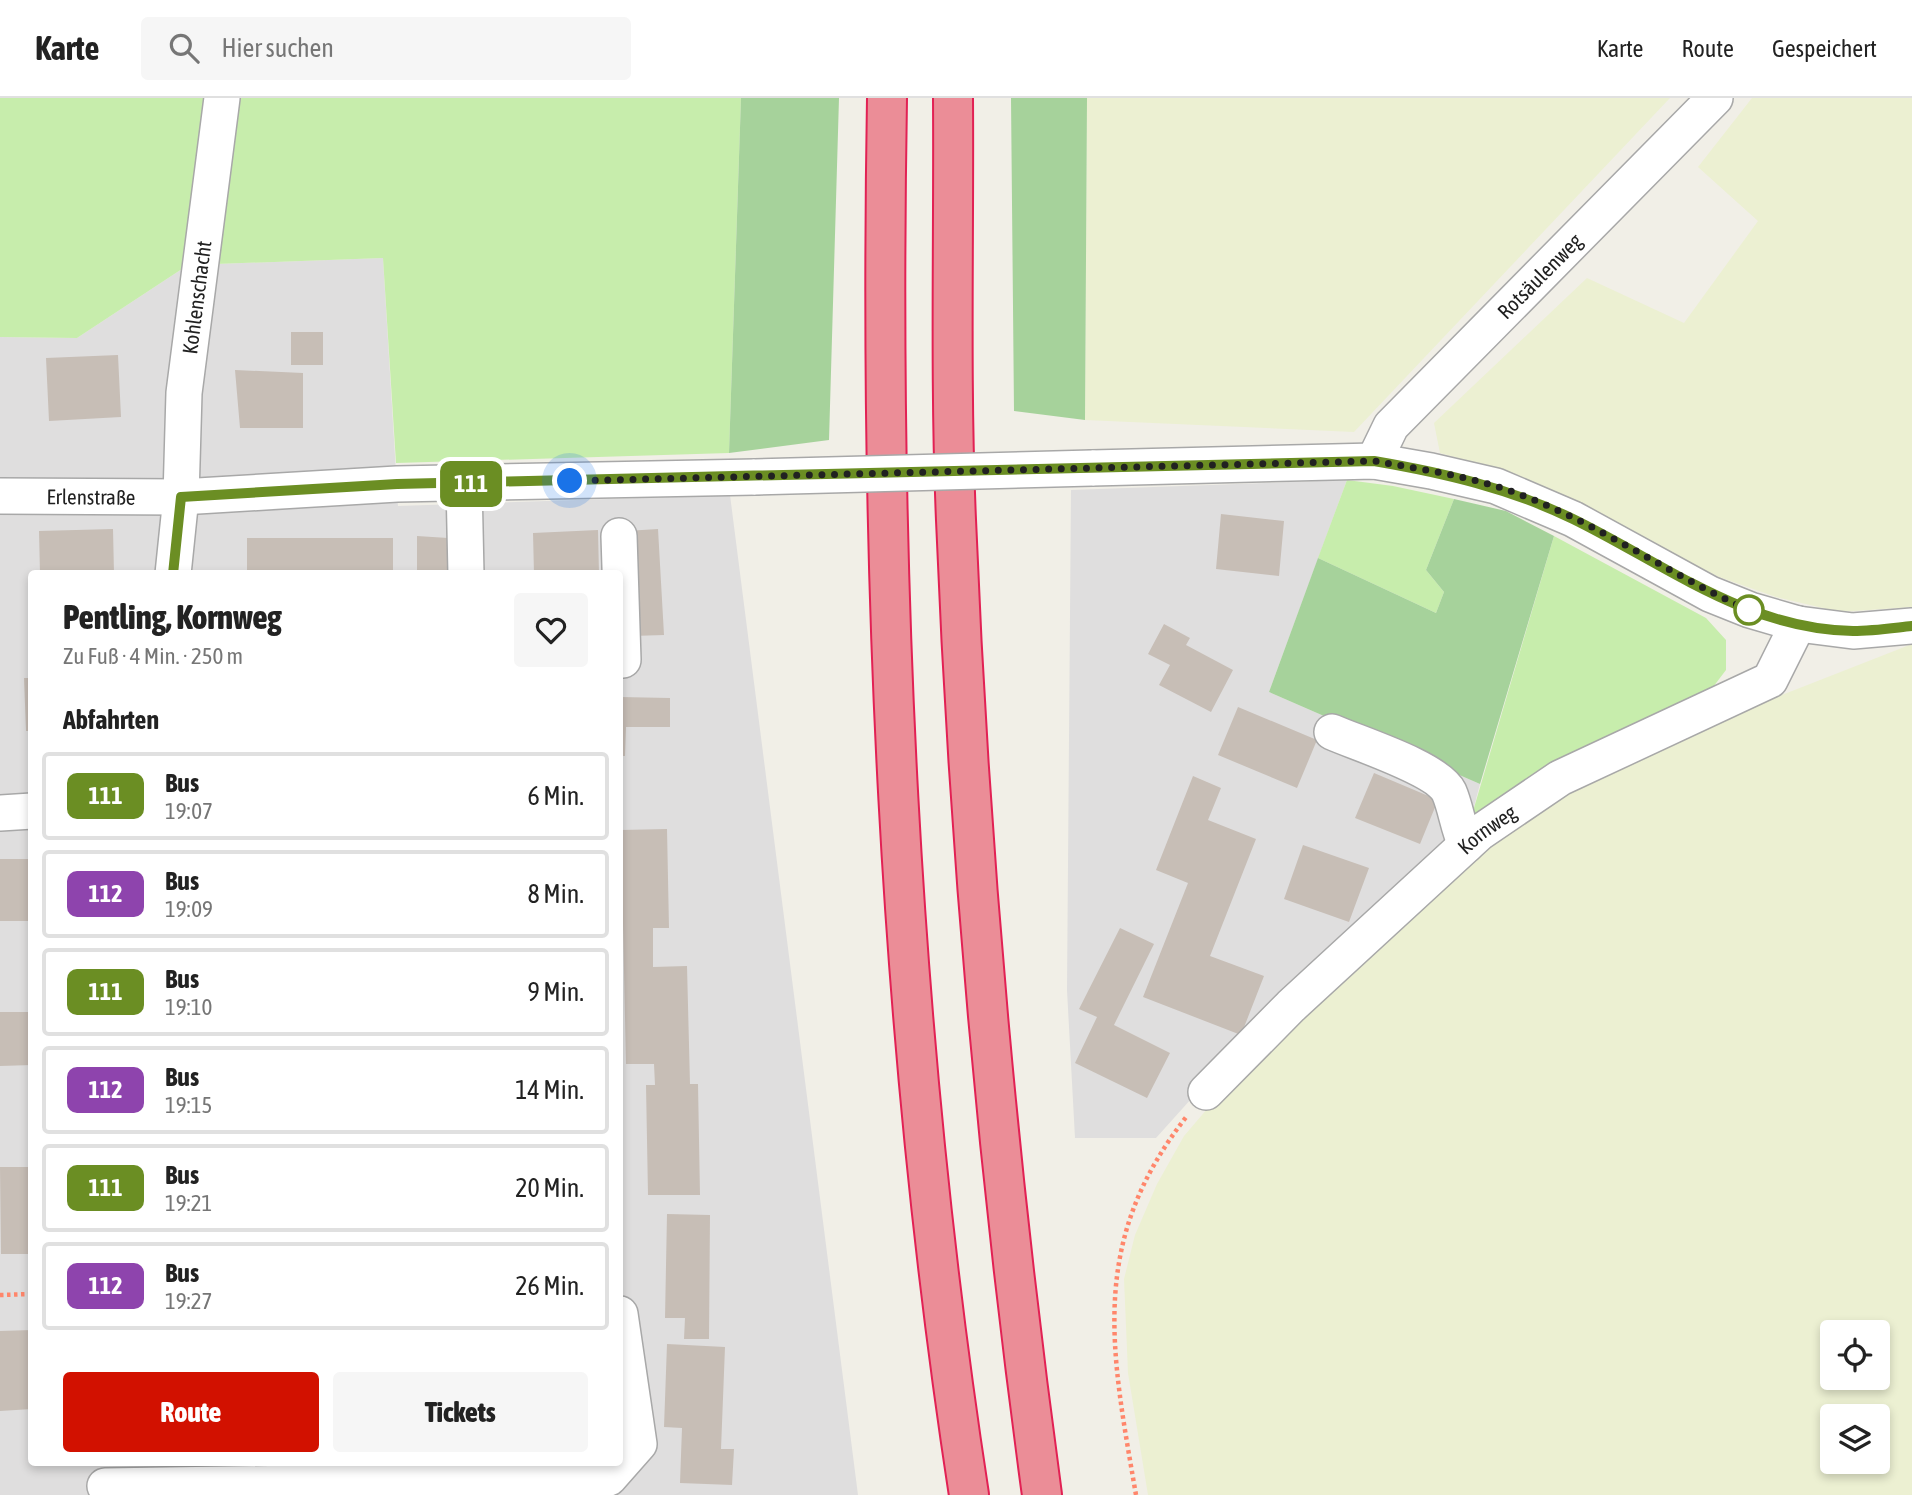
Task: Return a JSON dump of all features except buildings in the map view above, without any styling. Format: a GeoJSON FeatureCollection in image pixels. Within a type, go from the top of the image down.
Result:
{"type":"FeatureCollection","features":[{"type":"Feature","properties":{"kind":"highway"},"geometry":{"type":"LineString","coordinates":[[887,98],[887,504],[905,938],[950,1371],[969,1495]]}},
{"type":"Feature","properties":{"kind":"highway"},"geometry":{"type":"LineString","coordinates":[[953,98],[956,518],[979,936],[1018,1322],[1042,1495]]}},
{"type":"Feature","properties":{"kind":"street","name":"Kohlenschacht"},"geometry":{"type":"LineString","coordinates":[[173,570],[181,497],[184,393],[222,98]]}},
{"type":"Feature","properties":{"kind":"street","name":"Rotsäulenweg"},"geometry":{"type":"LineString","coordinates":[[1374,461],[1391,426],[1715,98]]}},
{"type":"Feature","properties":{"kind":"street","name":"Erlenstraße"},"geometry":{"type":"LineString","coordinates":[[0,496],[181,497],[299,488],[1374,461],[1496,486],[1573,519],[1710,594],[1749,610],[1798,624],[1853,631],[1912,626]]}},
{"type":"Feature","properties":{"kind":"street"},"geometry":{"type":"LineString","coordinates":[[464,484],[466,570]]}},
{"type":"Feature","properties":{"kind":"street"},"geometry":{"type":"LineString","coordinates":[[620,536],[621,570]]}},
{"type":"Feature","properties":{"kind":"street","name":"Kornweg"},"geometry":{"type":"LineString","coordinates":[[1206,1092],[1291,1006],[1466,845],[1560,779],[1770,680],[1798,624]]}},
{"type":"Feature","properties":{"kind":"street"},"geometry":{"type":"LineString","coordinates":[[1332,732],[1436,777],[1450,794],[1456,824],[1466,845]]}},
{"type":"Feature","properties":{"kind":"street"},"geometry":{"type":"LineString","coordinates":[[0,813],[28,811]]}},
{"type":"Feature","properties":{"kind":"street"},"geometry":{"type":"LineString","coordinates":[[623,1335],[639,1444],[623,1461]]}},
{"type":"Feature","properties":{"kind":"street"},"geometry":{"type":"LineString","coordinates":[[105,1481],[473,1488],[609,1478],[619,1466]]}},
{"type":"Feature","properties":{"kind":"path"},"geometry":{"type":"LineString","coordinates":[[1136,1495],[1115,1377],[1112,1312],[1118,1259],[1132,1212],[1161,1149],[1206,1092]]}},
{"type":"Feature","properties":{"kind":"path"},"geometry":{"type":"LineString","coordinates":[[0,1295],[28,1294]]}},
{"type":"Feature","properties":{"kind":"shaded area"},"geometry":{"type":"Polygon","coordinates":[[[383,258],[398,506],[730,495],[858,1495],[0,1495],[0,337],[77,338],[188,265],[383,258]]]}},
{"type":"Feature","properties":{"kind":"shaded area"},"geometry":{"type":"Polygon","coordinates":[[[1347,480],[1269,692],[1480,784],[1471,818],[1289,990],[1156,1138],[1075,1138],[1067,990],[1071,490],[1347,480]]]}},
{"type":"Feature","properties":{"kind":"green space"},"geometry":{"type":"Polygon","coordinates":[[[0,98],[741,98],[729,453],[396,463],[383,258],[188,265],[77,338],[0,337],[0,98]]]}},
{"type":"Feature","properties":{"kind":"green space"},"geometry":{"type":"Polygon","coordinates":[[[741,98],[839,98],[829,440],[729,453],[741,98]]]}},
{"type":"Feature","properties":{"kind":"green space"},"geometry":{"type":"Polygon","coordinates":[[[1011,98],[1087,98],[1085,420],[1014,411],[1011,98]]]}},
{"type":"Feature","properties":{"kind":"green space"},"geometry":{"type":"Polygon","coordinates":[[[1087,98],[1670,98],[1354,432],[1085,420],[1087,98]]]}},
{"type":"Feature","properties":{"kind":"green space"},"geometry":{"type":"Polygon","coordinates":[[[1752,98],[1912,98],[1912,607],[1840,612],[1776,597],[1719,577],[1515,474],[1440,453],[1434,423],[1587,278],[1684,323],[1758,221],[1698,167],[1752,98]]]}},
{"type":"Feature","properties":{"kind":"green space"},"geometry":{"type":"Polygon","coordinates":[[[1347,480],[1393,486],[1454,499],[1426,570],[1444,592],[1436,613],[1318,558],[1347,480]]]}},
{"type":"Feature","properties":{"kind":"green space"},"geometry":{"type":"Polygon","coordinates":[[[1454,499],[1506,511],[1554,536],[1480,784],[1269,692],[1318,558],[1436,613],[1444,592],[1426,570],[1454,499]]]}},
{"type":"Feature","properties":{"kind":"green space"},"geometry":{"type":"Polygon","coordinates":[[[1554,536],[1706,618],[1726,640],[1726,670],[1707,695],[1471,818],[1554,536]]]}},
{"type":"Feature","properties":{"kind":"green space"},"geometry":{"type":"Polygon","coordinates":[[[1912,644],[1912,1495],[1148,1495],[1128,1373],[1124,1279],[1135,1235],[1157,1184],[1184,1136],[1225,1088],[1488,841],[1556,793],[1672,738],[1912,644]]]}},
{"type":"Feature","properties":{"kind":"bus line","name":"111"},"geometry":{"type":"LineString","coordinates":[[173,570],[181,497],[397,484],[1374,461],[1496,486],[1573,519],[1710,594],[1749,610],[1798,624],[1853,631],[1912,626]]}},
{"type":"Feature","properties":{"kind":"route"},"geometry":{"type":"LineString","coordinates":[[570,481],[1374,461],[1496,486],[1573,519],[1710,594],[1749,610]]}}]}
